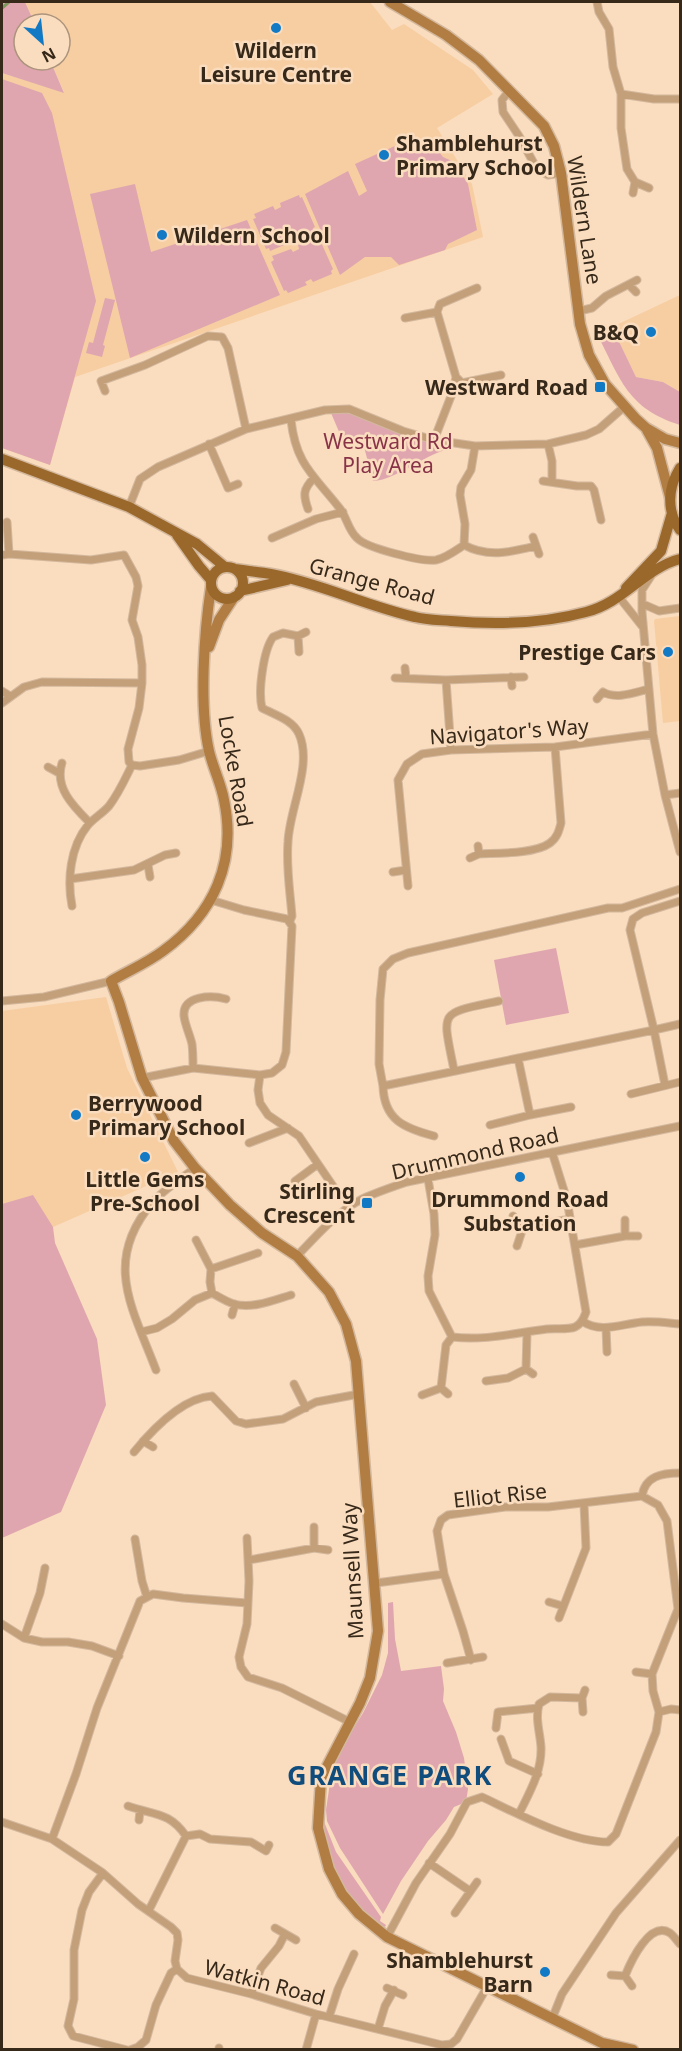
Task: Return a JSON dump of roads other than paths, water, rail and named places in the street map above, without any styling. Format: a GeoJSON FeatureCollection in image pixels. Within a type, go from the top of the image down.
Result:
{"type":"FeatureCollection","features":[{"type":"Feature","properties":{"kind":"main road"},"geometry":{"type":"LineString","coordinates":[[2,459],[129,507],[175,532],[197,544],[239,572],[243,581],[237,594],[225,599],[216,595],[211,583],[175,532]]}},
{"type":"Feature","properties":{"kind":"main road"},"geometry":{"type":"LineString","coordinates":[[681,468],[672,483],[670,497],[672,513],[681,530]]}},
{"type":"Feature","properties":{"kind":"main road","name":"Grange Road"},"geometry":{"type":"LineString","coordinates":[[619,597],[661,551],[672,513]]}},
{"type":"Feature","properties":{"kind":"main road","name":"Grange Road"},"geometry":{"type":"LineString","coordinates":[[230,568],[290,579],[416,618],[486,624],[539,622],[588,612],[603,607],[619,597],[656,569],[681,559]]}},
{"type":"Feature","properties":{"kind":"main road"},"geometry":{"type":"LineString","coordinates":[[211,583],[216,571],[230,568]]}},
{"type":"Feature","properties":{"kind":"main road","name":"Grange Road"},"geometry":{"type":"LineString","coordinates":[[237,594],[290,579]]}},
{"type":"Feature","properties":{"kind":"street","name":"Wildern Lane"},"geometry":{"type":"LineString","coordinates":[[390,2],[478,60],[544,126],[554,146],[561,173],[580,324],[589,355],[605,384],[624,408],[646,428],[664,439],[681,442]]}},
{"type":"Feature","properties":{"kind":"street"},"geometry":{"type":"LineString","coordinates":[[597,2],[599,12],[609,29],[613,67],[621,94],[621,128],[627,169],[635,182],[649,188]]}},
{"type":"Feature","properties":{"kind":"street"},"geometry":{"type":"LineString","coordinates":[[509,91],[502,100],[503,112],[537,169],[548,175],[561,173]]}},
{"type":"Feature","properties":{"kind":"street"},"geometry":{"type":"LineString","coordinates":[[621,94],[654,99],[681,99]]}},
{"type":"Feature","properties":{"kind":"street"},"geometry":{"type":"LineString","coordinates":[[633,193],[635,182]]}},
{"type":"Feature","properties":{"kind":"street"},"geometry":{"type":"LineString","coordinates":[[579,311],[592,308],[606,296],[637,280]]}},
{"type":"Feature","properties":{"kind":"street"},"geometry":{"type":"LineString","coordinates":[[629,285],[636,292]]}},
{"type":"Feature","properties":{"kind":"street"},"geometry":{"type":"LineString","coordinates":[[434,440],[456,377],[437,312],[440,304],[477,288]]}},
{"type":"Feature","properties":{"kind":"street"},"geometry":{"type":"LineString","coordinates":[[405,318],[437,312]]}},
{"type":"Feature","properties":{"kind":"street"},"geometry":{"type":"LineString","coordinates":[[105,391],[101,381],[145,365],[208,336],[222,337],[228,348],[246,429]]}},
{"type":"Feature","properties":{"kind":"street"},"geometry":{"type":"LineString","coordinates":[[456,377],[462,383],[501,375]]}},
{"type":"Feature","properties":{"kind":"street"},"geometry":{"type":"LineString","coordinates":[[129,507],[140,479],[158,466],[246,429],[325,410],[349,409],[403,431],[434,440],[475,446],[548,444],[591,434],[624,408]]}},
{"type":"Feature","properties":{"kind":"street"},"geometry":{"type":"LineString","coordinates":[[291,420],[293,440],[303,462],[343,512],[357,538],[386,551],[434,561],[464,545]]}},
{"type":"Feature","properties":{"kind":"street","name":"Wildern Lane"},"geometry":{"type":"LineString","coordinates":[[646,428],[657,447],[670,497]]}},
{"type":"Feature","properties":{"kind":"street"},"geometry":{"type":"LineString","coordinates":[[209,444],[228,488],[238,484]]}},
{"type":"Feature","properties":{"kind":"street"},"geometry":{"type":"LineString","coordinates":[[548,444],[552,461],[552,481]]}},
{"type":"Feature","properties":{"kind":"street"},"geometry":{"type":"LineString","coordinates":[[464,545],[465,524],[460,497],[461,487],[471,470],[475,446]]}},
{"type":"Feature","properties":{"kind":"street"},"geometry":{"type":"LineString","coordinates":[[308,509],[303,496],[305,486],[314,478]]}},
{"type":"Feature","properties":{"kind":"street"},"geometry":{"type":"LineString","coordinates":[[543,481],[591,486],[601,520]]}},
{"type":"Feature","properties":{"kind":"street"},"geometry":{"type":"LineString","coordinates":[[272,538],[316,519],[343,512]]}},
{"type":"Feature","properties":{"kind":"street"},"geometry":{"type":"LineString","coordinates":[[7,522],[5,555],[90,560],[124,555],[136,578],[138,586],[132,620],[138,637],[142,683],[139,708],[128,749],[129,762],[132,765]]}},
{"type":"Feature","properties":{"kind":"street"},"geometry":{"type":"LineString","coordinates":[[533,537],[539,554]]}},
{"type":"Feature","properties":{"kind":"street"},"geometry":{"type":"LineString","coordinates":[[464,545],[475,551],[486,553],[508,553],[536,546]]}},
{"type":"Feature","properties":{"kind":"street"},"geometry":{"type":"LineString","coordinates":[[656,569],[642,590],[649,689],[653,734],[665,795],[681,852]]}},
{"type":"Feature","properties":{"kind":"street","name":"Locke Road"},"geometry":{"type":"LineString","coordinates":[[2,1000],[44,997],[111,981],[163,951],[190,927],[211,900],[226,863],[228,831],[224,799],[209,751],[204,690],[206,617],[211,583]]}},
{"type":"Feature","properties":{"kind":"street","name":"Locke Road"},"geometry":{"type":"LineString","coordinates":[[206,656],[219,620],[237,594]]}},
{"type":"Feature","properties":{"kind":"street"},"geometry":{"type":"LineString","coordinates":[[619,597],[639,620],[644,631]]}},
{"type":"Feature","properties":{"kind":"street"},"geometry":{"type":"LineString","coordinates":[[643,604],[659,611],[681,608]]}},
{"type":"Feature","properties":{"kind":"street"},"geometry":{"type":"LineString","coordinates":[[142,1078],[193,1068],[260,1076],[272,1073],[282,1065],[286,1052],[292,926],[288,841],[300,782],[303,749],[298,733],[290,723],[262,708],[259,697],[270,640],[283,633],[298,636],[306,632]]}},
{"type":"Feature","properties":{"kind":"street"},"geometry":{"type":"LineString","coordinates":[[298,636],[298,652]]}},
{"type":"Feature","properties":{"kind":"street"},"geometry":{"type":"LineString","coordinates":[[405,668],[406,678]]}},
{"type":"Feature","properties":{"kind":"street"},"geometry":{"type":"LineString","coordinates":[[511,677],[512,687]]}},
{"type":"Feature","properties":{"kind":"street"},"geometry":{"type":"LineString","coordinates":[[395,678],[446,680],[524,677]]}},
{"type":"Feature","properties":{"kind":"street"},"geometry":{"type":"LineString","coordinates":[[446,680],[451,750]]}},
{"type":"Feature","properties":{"kind":"street"},"geometry":{"type":"LineString","coordinates":[[2,703],[24,687],[42,682],[142,683]]}},
{"type":"Feature","properties":{"kind":"street"},"geometry":{"type":"LineString","coordinates":[[600,684],[607,695],[620,695],[649,689]]}},
{"type":"Feature","properties":{"kind":"street"},"geometry":{"type":"LineString","coordinates":[[2,691],[10,696]]}},
{"type":"Feature","properties":{"kind":"street"},"geometry":{"type":"LineString","coordinates":[[597,699],[603,692]]}},
{"type":"Feature","properties":{"kind":"street","name":"Navigator's Way"},"geometry":{"type":"LineString","coordinates":[[408,886],[398,780],[406,764],[422,754],[451,750],[555,747],[653,734]]}},
{"type":"Feature","properties":{"kind":"street"},"geometry":{"type":"LineString","coordinates":[[470,858],[541,848],[551,843],[558,834],[561,823],[555,747]]}},
{"type":"Feature","properties":{"kind":"street"},"geometry":{"type":"LineString","coordinates":[[132,765],[141,766],[179,760],[209,751]]}},
{"type":"Feature","properties":{"kind":"street"},"geometry":{"type":"LineString","coordinates":[[62,763],[59,773],[64,790],[73,806],[90,823]]}},
{"type":"Feature","properties":{"kind":"street"},"geometry":{"type":"LineString","coordinates":[[72,906],[66,896],[73,855],[81,834],[108,807],[132,765]]}},
{"type":"Feature","properties":{"kind":"street"},"geometry":{"type":"LineString","coordinates":[[48,767],[59,773]]}},
{"type":"Feature","properties":{"kind":"street"},"geometry":{"type":"LineString","coordinates":[[665,795],[681,793]]}},
{"type":"Feature","properties":{"kind":"street"},"geometry":{"type":"LineString","coordinates":[[478,846],[479,855]]}},
{"type":"Feature","properties":{"kind":"street"},"geometry":{"type":"LineString","coordinates":[[70,879],[134,870],[165,855],[176,853]]}},
{"type":"Feature","properties":{"kind":"street"},"geometry":{"type":"LineString","coordinates":[[148,864],[150,877]]}},
{"type":"Feature","properties":{"kind":"street"},"geometry":{"type":"LineString","coordinates":[[393,872],[406,870]]}},
{"type":"Feature","properties":{"kind":"street"},"geometry":{"type":"LineString","coordinates":[[434,1136],[404,1126],[391,1115],[386,1106],[379,1064],[380,1000],[383,969],[393,959],[408,953],[608,908],[622,908],[681,890]]}},
{"type":"Feature","properties":{"kind":"street"},"geometry":{"type":"LineString","coordinates":[[211,900],[290,921]]}},
{"type":"Feature","properties":{"kind":"street"},"geometry":{"type":"LineString","coordinates":[[665,1085],[630,930],[633,919],[642,913],[681,901]]}},
{"type":"Feature","properties":{"kind":"street","name":"Maunsell Way"},"geometry":{"type":"LineString","coordinates":[[111,981],[142,1078],[174,1141],[195,1168],[230,1205],[262,1233],[297,1256],[328,1292],[346,1324],[356,1361],[376,1583],[378,1631],[374,1667],[360,1703],[321,1778],[318,1828],[329,1869],[342,1894],[359,1914],[387,1937],[552,2019],[601,2046],[633,2049]]}},
{"type":"Feature","properties":{"kind":"street"},"geometry":{"type":"LineString","coordinates":[[193,1068],[192,1044],[184,1016],[184,1007],[190,1001],[216,992],[226,999]]}},
{"type":"Feature","properties":{"kind":"street"},"geometry":{"type":"LineString","coordinates":[[454,1070],[447,1020],[458,1010],[499,1000]]}},
{"type":"Feature","properties":{"kind":"street"},"geometry":{"type":"LineString","coordinates":[[383,1086],[681,1024]]}},
{"type":"Feature","properties":{"kind":"street"},"geometry":{"type":"LineString","coordinates":[[518,1058],[530,1115]]}},
{"type":"Feature","properties":{"kind":"street"},"geometry":{"type":"LineString","coordinates":[[260,1076],[258,1090],[261,1103],[268,1115],[299,1136],[334,1189]]}},
{"type":"Feature","properties":{"kind":"street"},"geometry":{"type":"LineString","coordinates":[[631,1094],[681,1082]]}},
{"type":"Feature","properties":{"kind":"street"},"geometry":{"type":"LineString","coordinates":[[490,1125],[571,1107]]}},
{"type":"Feature","properties":{"kind":"street","name":"Drummond Road"},"geometry":{"type":"LineString","coordinates":[[297,1256],[331,1222],[361,1200],[407,1182],[681,1126]]}},
{"type":"Feature","properties":{"kind":"street"},"geometry":{"type":"LineString","coordinates":[[249,1143],[288,1128]]}},
{"type":"Feature","properties":{"kind":"street"},"geometry":{"type":"LineString","coordinates":[[452,1338],[474,1340],[527,1334],[544,1329],[576,1327],[582,1321],[586,1312],[575,1245],[567,1200],[552,1152]]}},
{"type":"Feature","properties":{"kind":"street"},"geometry":{"type":"LineString","coordinates":[[295,1181],[318,1164]]}},
{"type":"Feature","properties":{"kind":"street"},"geometry":{"type":"LineString","coordinates":[[156,1370],[132,1310],[124,1269],[127,1247],[133,1233],[153,1202],[195,1168]]}},
{"type":"Feature","properties":{"kind":"street"},"geometry":{"type":"LineString","coordinates":[[428,1179],[435,1235],[428,1276],[429,1291],[452,1338]]}},
{"type":"Feature","properties":{"kind":"street"},"geometry":{"type":"LineString","coordinates":[[513,1216],[523,1228]]}},
{"type":"Feature","properties":{"kind":"street"},"geometry":{"type":"LineString","coordinates":[[523,1228],[570,1219]]}},
{"type":"Feature","properties":{"kind":"street"},"geometry":{"type":"LineString","coordinates":[[625,1220],[626,1236]]}},
{"type":"Feature","properties":{"kind":"street"},"geometry":{"type":"LineString","coordinates":[[517,1246],[523,1228]]}},
{"type":"Feature","properties":{"kind":"street"},"geometry":{"type":"LineString","coordinates":[[575,1245],[638,1236]]}},
{"type":"Feature","properties":{"kind":"street"},"geometry":{"type":"LineString","coordinates":[[196,1240],[211,1269],[212,1293]]}},
{"type":"Feature","properties":{"kind":"street"},"geometry":{"type":"LineString","coordinates":[[211,1269],[258,1252]]}},
{"type":"Feature","properties":{"kind":"street"},"geometry":{"type":"LineString","coordinates":[[141,1332],[157,1328],[195,1300],[212,1293],[235,1304],[258,1305],[291,1295]]}},
{"type":"Feature","properties":{"kind":"street"},"geometry":{"type":"LineString","coordinates":[[232,1315],[235,1304]]}},
{"type":"Feature","properties":{"kind":"street"},"geometry":{"type":"LineString","coordinates":[[582,1321],[592,1327],[606,1328],[644,1322],[681,1324]]}},
{"type":"Feature","properties":{"kind":"street"},"geometry":{"type":"LineString","coordinates":[[606,1328],[608,1352]]}},
{"type":"Feature","properties":{"kind":"street"},"geometry":{"type":"LineString","coordinates":[[526,1369],[527,1334]]}},
{"type":"Feature","properties":{"kind":"street"},"geometry":{"type":"LineString","coordinates":[[441,1388],[446,1345],[452,1338]]}},
{"type":"Feature","properties":{"kind":"street"},"geometry":{"type":"LineString","coordinates":[[526,1369],[533,1374]]}},
{"type":"Feature","properties":{"kind":"street"},"geometry":{"type":"LineString","coordinates":[[486,1381],[508,1378],[526,1369]]}},
{"type":"Feature","properties":{"kind":"street"},"geometry":{"type":"LineString","coordinates":[[294,1384],[306,1408]]}},
{"type":"Feature","properties":{"kind":"street"},"geometry":{"type":"LineString","coordinates":[[441,1388],[448,1394]]}},
{"type":"Feature","properties":{"kind":"street"},"geometry":{"type":"LineString","coordinates":[[422,1395],[441,1388]]}},
{"type":"Feature","properties":{"kind":"street"},"geometry":{"type":"LineString","coordinates":[[134,1452],[151,1431],[201,1396],[212,1396],[236,1421],[246,1424],[283,1419],[327,1399],[359,1394]]}},
{"type":"Feature","properties":{"kind":"street"},"geometry":{"type":"LineString","coordinates":[[143,1441],[153,1447]]}},
{"type":"Feature","properties":{"kind":"street"},"geometry":{"type":"LineString","coordinates":[[387,1937],[416,1883],[450,1834],[467,1802],[482,1797],[519,1814],[597,1842],[608,1842],[616,1834],[656,1732],[659,1712],[653,1691],[652,1674],[679,1609],[667,1521],[658,1505],[642,1497],[643,1489],[648,1481],[657,1475],[681,1473]]}},
{"type":"Feature","properties":{"kind":"street","name":"Elliot Rise"},"geometry":{"type":"LineString","coordinates":[[471,1660],[464,1631],[444,1574],[437,1531],[441,1520],[448,1515],[505,1507],[548,1507],[642,1497]]}},
{"type":"Feature","properties":{"kind":"street"},"geometry":{"type":"LineString","coordinates":[[560,1618],[586,1548],[584,1504]]}},
{"type":"Feature","properties":{"kind":"street"},"geometry":{"type":"LineString","coordinates":[[314,1527],[314,1548]]}},
{"type":"Feature","properties":{"kind":"street"},"geometry":{"type":"LineString","coordinates":[[247,1538],[249,1560],[246,1624],[239,1657],[241,1667],[248,1677],[282,1688],[350,1722]]}},
{"type":"Feature","properties":{"kind":"street"},"geometry":{"type":"LineString","coordinates":[[135,1539],[147,1597]]}},
{"type":"Feature","properties":{"kind":"street"},"geometry":{"type":"LineString","coordinates":[[249,1560],[314,1548],[328,1550]]}},
{"type":"Feature","properties":{"kind":"street"},"geometry":{"type":"LineString","coordinates":[[24,1638],[40,1593],[45,1568]]}},
{"type":"Feature","properties":{"kind":"street"},"geometry":{"type":"LineString","coordinates":[[376,1583],[444,1574]]}},
{"type":"Feature","properties":{"kind":"street"},"geometry":{"type":"LineString","coordinates":[[52,1839],[97,1708],[140,1601],[153,1594],[247,1603]]}},
{"type":"Feature","properties":{"kind":"street"},"geometry":{"type":"LineString","coordinates":[[549,1602],[563,1606]]}},
{"type":"Feature","properties":{"kind":"street"},"geometry":{"type":"LineString","coordinates":[[2,1624],[24,1638],[42,1642],[68,1642],[119,1656]]}},
{"type":"Feature","properties":{"kind":"street"},"geometry":{"type":"LineString","coordinates":[[447,1663],[483,1658]]}},
{"type":"Feature","properties":{"kind":"street"},"geometry":{"type":"LineString","coordinates":[[636,1672],[652,1674]]}},
{"type":"Feature","properties":{"kind":"street"},"geometry":{"type":"LineString","coordinates":[[519,1814],[537,1774],[541,1746],[536,1715],[539,1704],[550,1697],[584,1694],[583,1712]]}},
{"type":"Feature","properties":{"kind":"street"},"geometry":{"type":"LineString","coordinates":[[496,1728],[498,1712],[538,1708]]}},
{"type":"Feature","properties":{"kind":"street"},"geometry":{"type":"LineString","coordinates":[[659,1712],[670,1709],[681,1710]]}},
{"type":"Feature","properties":{"kind":"street"},"geometry":{"type":"LineString","coordinates":[[501,1739],[509,1761],[537,1774]]}},
{"type":"Feature","properties":{"kind":"street"},"geometry":{"type":"LineString","coordinates":[[128,1806],[167,1816],[180,1827],[186,1836]]}},
{"type":"Feature","properties":{"kind":"street"},"geometry":{"type":"LineString","coordinates":[[139,1820],[140,1810]]}},
{"type":"Feature","properties":{"kind":"street","name":"Watkin Road"},"geometry":{"type":"LineString","coordinates":[[2,1822],[52,1839],[103,1873],[138,1904],[177,1933],[175,1961],[177,1969],[187,1978],[316,2014],[453,2047],[487,1987]]}},
{"type":"Feature","properties":{"kind":"street"},"geometry":{"type":"LineString","coordinates":[[186,1836],[200,1834],[210,1839],[251,1842],[267,1848],[263,1859]]}},
{"type":"Feature","properties":{"kind":"street"},"geometry":{"type":"LineString","coordinates":[[149,1910],[186,1836]]}},
{"type":"Feature","properties":{"kind":"street"},"geometry":{"type":"LineString","coordinates":[[552,2019],[562,1994],[616,1913],[681,1840]]}},
{"type":"Feature","properties":{"kind":"street"},"geometry":{"type":"LineString","coordinates":[[429,1863],[470,1891]]}},
{"type":"Feature","properties":{"kind":"street"},"geometry":{"type":"LineString","coordinates":[[103,1873],[89,1892],[82,1910],[74,1950],[74,1999],[68,2026],[73,2036],[129,2049],[138,2047],[146,2040],[156,2006],[171,1973],[177,1969]]}},
{"type":"Feature","properties":{"kind":"street"},"geometry":{"type":"LineString","coordinates":[[455,1913],[477,1882]]}},
{"type":"Feature","properties":{"kind":"street"},"geometry":{"type":"LineString","coordinates":[[275,1928],[296,1940]]}},
{"type":"Feature","properties":{"kind":"street"},"geometry":{"type":"LineString","coordinates":[[625,1976],[632,1959],[651,1934],[658,1930],[669,1932],[681,1944]]}},
{"type":"Feature","properties":{"kind":"street"},"geometry":{"type":"LineString","coordinates":[[251,1994],[261,1968],[279,1946],[285,1934]]}},
{"type":"Feature","properties":{"kind":"street"},"geometry":{"type":"LineString","coordinates":[[329,2017],[338,1989],[354,1954]]}},
{"type":"Feature","properties":{"kind":"street"},"geometry":{"type":"LineString","coordinates":[[611,1975],[625,1976]]}},
{"type":"Feature","properties":{"kind":"street"},"geometry":{"type":"LineString","coordinates":[[625,1976],[632,1986]]}},
{"type":"Feature","properties":{"kind":"street"},"geometry":{"type":"LineString","coordinates":[[378,2029],[390,1989],[403,1995]]}},
{"type":"Feature","properties":{"kind":"street"},"geometry":{"type":"LineString","coordinates":[[306,2049],[316,2014]]}},
{"type":"Feature","properties":{"kind":"waterway"},"geometry":{"type":"LineString","coordinates":[[2,8],[9,2]]}},
{"type":"Feature","properties":{"kind":"place","name":"Wildern Leisure Centre"},"geometry":{"type":"Point","coordinates":[276,28]}},
{"type":"Feature","properties":{"kind":"place","name":"Shamblehurst Primary School"},"geometry":{"type":"Point","coordinates":[384,155]}},
{"type":"Feature","properties":{"kind":"place","name":"Wildern School"},"geometry":{"type":"Point","coordinates":[162,235]}},
{"type":"Feature","properties":{"kind":"place","name":"B&Q"},"geometry":{"type":"Point","coordinates":[651,332]}},
{"type":"Feature","properties":{"kind":"place","name":"Westward Road"},"geometry":{"type":"Point","coordinates":[600,387]}},
{"type":"Feature","properties":{"kind":"place","name":"Prestige Cars"},"geometry":{"type":"Point","coordinates":[668,652]}},
{"type":"Feature","properties":{"kind":"place","name":"Berrywood Primary School"},"geometry":{"type":"Point","coordinates":[76,1115]}},
{"type":"Feature","properties":{"kind":"place","name":"Little Gems Pre-School"},"geometry":{"type":"Point","coordinates":[145,1157]}},
{"type":"Feature","properties":{"kind":"place","name":"Drummond Road Substation"},"geometry":{"type":"Point","coordinates":[520,1177]}},
{"type":"Feature","properties":{"kind":"place","name":"Stirling Crescent"},"geometry":{"type":"Point","coordinates":[367,1203]}},
{"type":"Feature","properties":{"kind":"place","name":"Shamblehurst Barn"},"geometry":{"type":"Point","coordinates":[545,1972]}},
{"type":"Feature","properties":{"kind":"district","name":"GRANGE PARK"},"geometry":{"type":"Point","coordinates":[390,1774]}},
{"type":"Feature","properties":{"kind":"park label","name":"Westward Rd Play Area"},"geometry":{"type":"Point","coordinates":[388,453]}}]}
